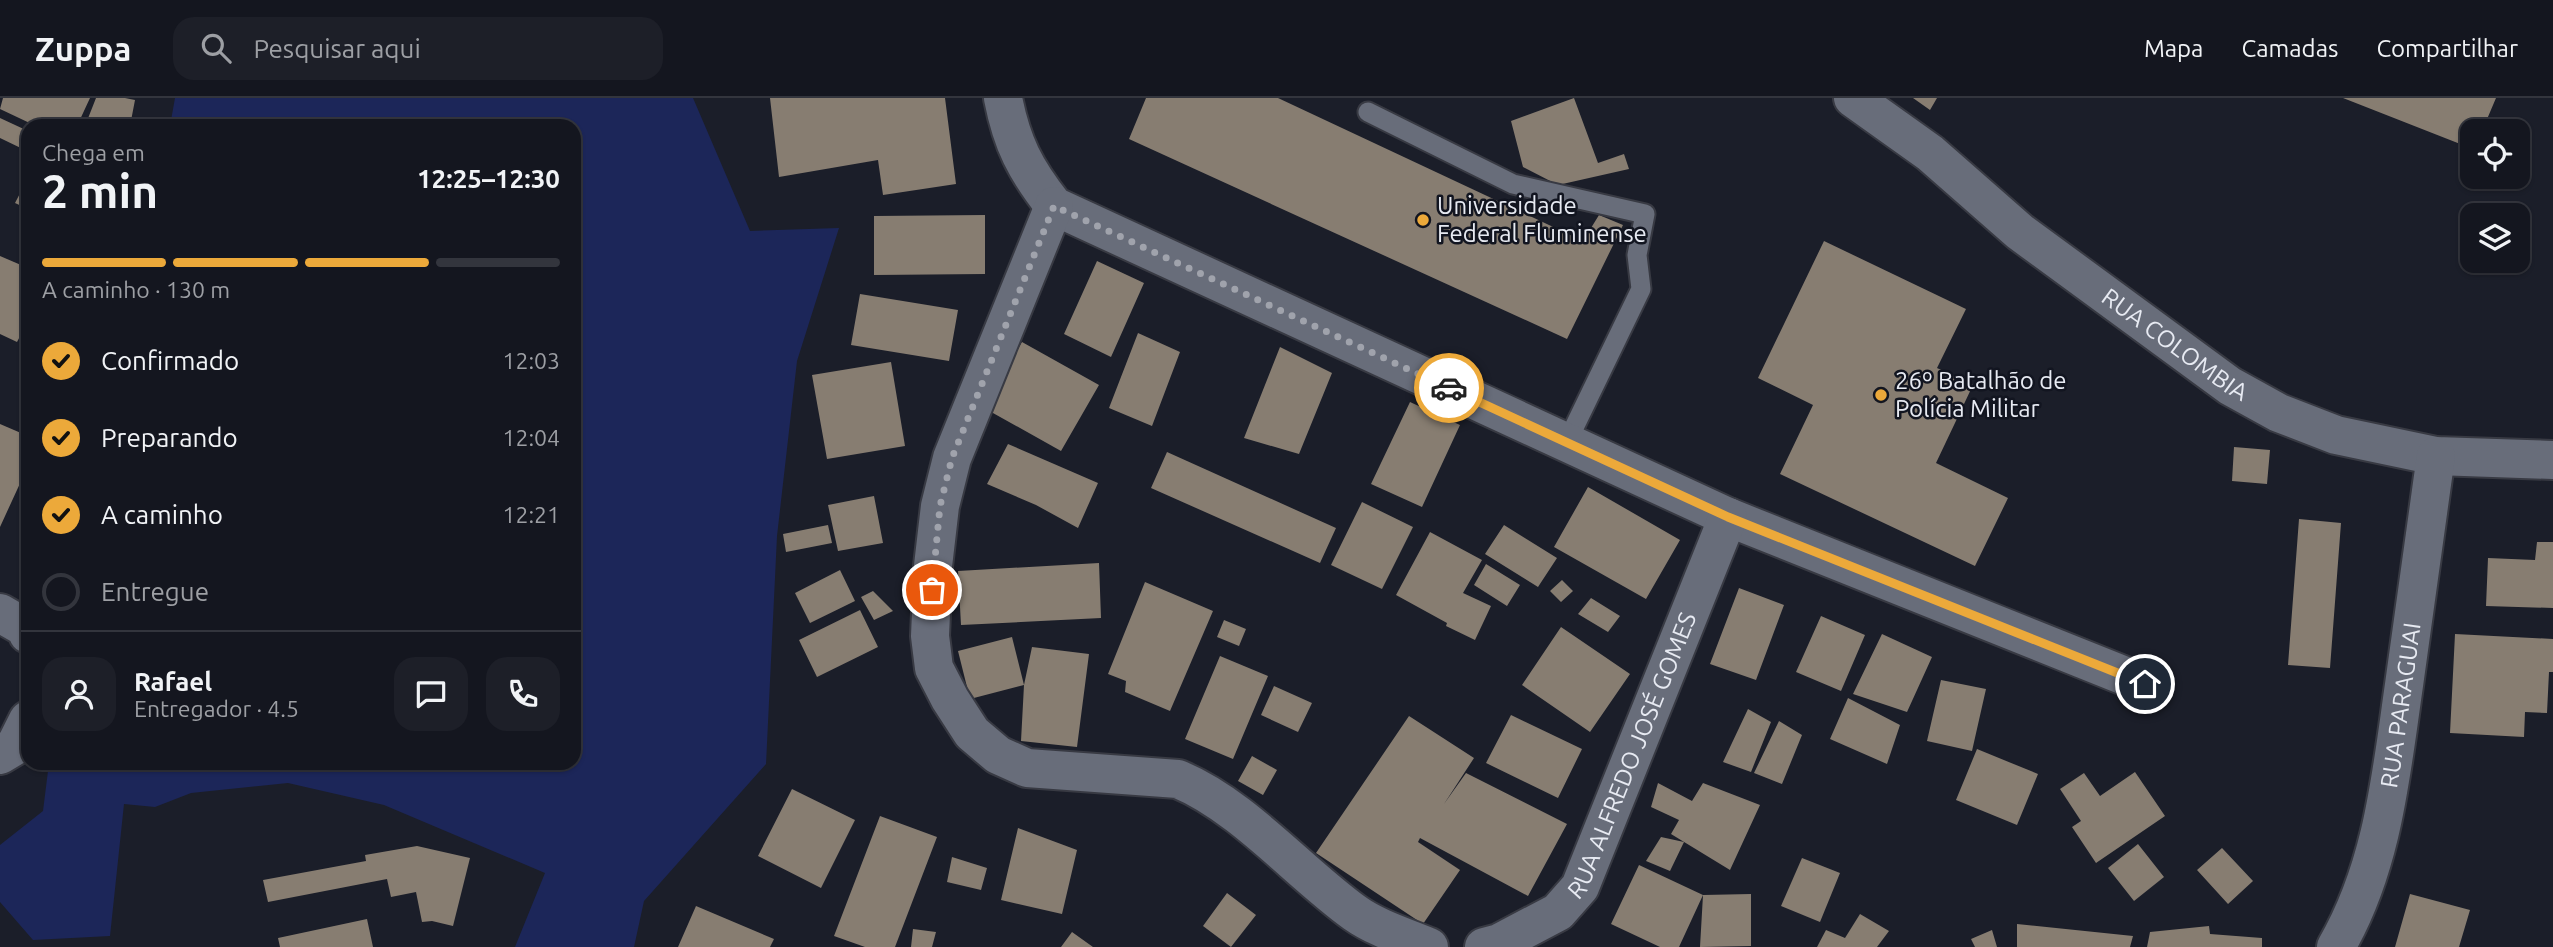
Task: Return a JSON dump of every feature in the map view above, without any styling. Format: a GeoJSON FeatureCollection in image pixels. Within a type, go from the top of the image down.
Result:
{"type":"FeatureCollection","features":[{"type":"Feature","properties":{"kind":"street"},"geometry":{"type":"LineString","coordinates":[[1003,98],[1017,151],[1031,177],[1054,206],[1728,517],[2145,684]]}},
{"type":"Feature","properties":{"kind":"street","name":"RUA COLOMBIA"},"geometry":{"type":"LineString","coordinates":[[1853,98],[1930,153],[2020,232],[2230,386],[2279,413],[2336,435],[2436,456],[2553,460]]}},
{"type":"Feature","properties":{"kind":"street"},"geometry":{"type":"LineString","coordinates":[[1054,206],[952,458],[940,506],[933,566],[930,636],[934,668],[972,733],[998,755],[1027,768],[1178,779],[1194,786],[1277,846],[1356,914],[1429,947]]}},
{"type":"Feature","properties":{"kind":"street","name":"RUA PARAGUAI"},"geometry":{"type":"LineString","coordinates":[[2336,947],[2348,927],[2368,879],[2386,813],[2436,456]]}},
{"type":"Feature","properties":{"kind":"street","name":"RUA ALFREDO JOSÉ GOMES"},"geometry":{"type":"LineString","coordinates":[[1484,947],[1499,943],[1558,912],[1580,887],[1728,517]]}},
{"type":"Feature","properties":{"kind":"street"},"geometry":{"type":"LineString","coordinates":[[0,613],[21,625]]}},
{"type":"Feature","properties":{"kind":"street"},"geometry":{"type":"LineString","coordinates":[[0,755],[15,746],[21,734]]}},
{"type":"Feature","properties":{"kind":"lane"},"geometry":{"type":"LineString","coordinates":[[1368,112],[1513,184],[1645,214],[1637,255],[1641,289],[1567,442]]}},
{"type":"Feature","properties":{"kind":"shaded area"},"geometry":{"type":"Polygon","coordinates":[[[175,98],[693,98],[750,231],[839,228],[797,361],[777,536],[766,764],[644,901],[634,947],[515,947],[545,873],[384,805],[288,783],[191,793],[155,807],[124,804],[110,936],[33,940],[0,902],[0,845],[43,811],[48,770],[581,770],[581,119],[171,119],[175,98]]]}},
{"type":"Feature","properties":{"kind":"building"},"geometry":{"type":"Polygon","coordinates":[[[3,98],[90,98],[80,119],[21,119],[0,109],[3,98]]]}},
{"type":"Feature","properties":{"kind":"building"},"geometry":{"type":"Polygon","coordinates":[[[96,98],[135,100],[131,119],[88,119],[96,98]]]}},
{"type":"Feature","properties":{"kind":"building"},"geometry":{"type":"Polygon","coordinates":[[[770,98],[945,98],[956,184],[883,195],[878,160],[779,177],[770,98]]]}},
{"type":"Feature","properties":{"kind":"building","name":"Universidade Federal Fluminense"},"geometry":{"type":"Polygon","coordinates":[[[1146,98],[1278,98],[1583,241],[1599,215],[1623,225],[1567,339],[1129,139],[1146,98]]]}},
{"type":"Feature","properties":{"kind":"building"},"geometry":{"type":"Polygon","coordinates":[[[1574,98],[1598,163],[1624,154],[1629,169],[1558,185],[1523,167],[1511,121],[1574,98]]]}},
{"type":"Feature","properties":{"kind":"building"},"geometry":{"type":"Polygon","coordinates":[[[1913,98],[1937,98],[1930,110],[1913,98]]]}},
{"type":"Feature","properties":{"kind":"building"},"geometry":{"type":"Polygon","coordinates":[[[2343,98],[2496,98],[2487,119],[2460,119],[2460,144],[2343,98]]]}},
{"type":"Feature","properties":{"kind":"building"},"geometry":{"type":"Polygon","coordinates":[[[0,118],[21,128],[21,148],[0,138],[0,118]]]}},
{"type":"Feature","properties":{"kind":"building"},"geometry":{"type":"Polygon","coordinates":[[[21,191],[21,206],[15,203],[21,191]]]}},
{"type":"Feature","properties":{"kind":"building"},"geometry":{"type":"Polygon","coordinates":[[[985,215],[985,274],[874,275],[874,216],[985,215]]]}},
{"type":"Feature","properties":{"kind":"building","name":"26º Batalhão de Polícia Militar"},"geometry":{"type":"Polygon","coordinates":[[[1824,241],[1966,309],[1937,368],[1973,385],[1936,463],[2008,498],[1975,566],[1780,474],[1813,405],[1758,378],[1824,241]]]}},
{"type":"Feature","properties":{"kind":"building"},"geometry":{"type":"Polygon","coordinates":[[[0,256],[21,265],[21,334],[17,342],[0,334],[0,256]]]}},
{"type":"Feature","properties":{"kind":"building"},"geometry":{"type":"Polygon","coordinates":[[[1097,261],[1144,283],[1111,357],[1064,334],[1097,261]]]}},
{"type":"Feature","properties":{"kind":"building"},"geometry":{"type":"Polygon","coordinates":[[[860,294],[958,310],[949,361],[851,345],[860,294]]]}},
{"type":"Feature","properties":{"kind":"building"},"geometry":{"type":"Polygon","coordinates":[[[1138,333],[1180,352],[1152,426],[1109,408],[1138,333]]]}},
{"type":"Feature","properties":{"kind":"building"},"geometry":{"type":"Polygon","coordinates":[[[1022,342],[1099,385],[1061,451],[984,408],[1022,342]]]}},
{"type":"Feature","properties":{"kind":"building"},"geometry":{"type":"Polygon","coordinates":[[[1280,347],[1332,373],[1299,454],[1244,438],[1280,347]]]}},
{"type":"Feature","properties":{"kind":"building"},"geometry":{"type":"Polygon","coordinates":[[[891,362],[905,446],[827,459],[812,375],[891,362]]]}},
{"type":"Feature","properties":{"kind":"building"},"geometry":{"type":"Polygon","coordinates":[[[1410,402],[1460,425],[1422,507],[1371,484],[1410,402]]]}},
{"type":"Feature","properties":{"kind":"building"},"geometry":{"type":"Polygon","coordinates":[[[0,424],[21,433],[21,481],[0,527],[0,424]]]}},
{"type":"Feature","properties":{"kind":"building"},"geometry":{"type":"Polygon","coordinates":[[[1008,444],[1098,483],[1078,528],[1036,505],[987,484],[1008,444]]]}},
{"type":"Feature","properties":{"kind":"building"},"geometry":{"type":"Polygon","coordinates":[[[2234,447],[2270,450],[2267,484],[2232,481],[2234,447]]]}},
{"type":"Feature","properties":{"kind":"building"},"geometry":{"type":"Polygon","coordinates":[[[1167,452],[1336,528],[1320,563],[1151,488],[1167,452]]]}},
{"type":"Feature","properties":{"kind":"building"},"geometry":{"type":"Polygon","coordinates":[[[1588,487],[1680,540],[1646,599],[1554,547],[1588,487]]]}},
{"type":"Feature","properties":{"kind":"building"},"geometry":{"type":"Polygon","coordinates":[[[874,496],[883,543],[838,551],[828,505],[874,496]]]}},
{"type":"Feature","properties":{"kind":"building"},"geometry":{"type":"Polygon","coordinates":[[[1362,502],[1413,527],[1382,589],[1331,565],[1362,502]]]}},
{"type":"Feature","properties":{"kind":"building"},"geometry":{"type":"Polygon","coordinates":[[[2299,519],[2341,523],[2330,668],[2288,665],[2299,519]]]}},
{"type":"Feature","properties":{"kind":"building"},"geometry":{"type":"Polygon","coordinates":[[[828,525],[832,543],[786,552],[783,534],[828,525]]]}},
{"type":"Feature","properties":{"kind":"building"},"geometry":{"type":"Polygon","coordinates":[[[1504,525],[1557,558],[1538,587],[1485,554],[1504,525]]]}},
{"type":"Feature","properties":{"kind":"building"},"geometry":{"type":"Polygon","coordinates":[[[1430,532],[1482,560],[1463,593],[1491,606],[1475,640],[1446,626],[1447,623],[1396,595],[1430,532]]]}},
{"type":"Feature","properties":{"kind":"building"},"geometry":{"type":"Polygon","coordinates":[[[2537,542],[2553,542],[2553,608],[2486,606],[2488,558],[2535,560],[2537,542]]]}},
{"type":"Feature","properties":{"kind":"building"},"geometry":{"type":"Polygon","coordinates":[[[1099,563],[1101,618],[961,625],[958,571],[1099,563]]]}},
{"type":"Feature","properties":{"kind":"building"},"geometry":{"type":"Polygon","coordinates":[[[1486,564],[1520,585],[1507,606],[1474,585],[1486,564]]]}},
{"type":"Feature","properties":{"kind":"building"},"geometry":{"type":"Polygon","coordinates":[[[840,570],[855,601],[810,623],[795,593],[840,570]]]}},
{"type":"Feature","properties":{"kind":"building"},"geometry":{"type":"Polygon","coordinates":[[[1562,580],[1573,591],[1561,602],[1550,591],[1562,580]]]}},
{"type":"Feature","properties":{"kind":"building"},"geometry":{"type":"Polygon","coordinates":[[[1145,582],[1213,611],[1170,711],[1125,692],[1126,681],[1108,674],[1145,582]]]}},
{"type":"Feature","properties":{"kind":"building"},"geometry":{"type":"Polygon","coordinates":[[[1739,588],[1784,605],[1756,680],[1710,664],[1739,588]]]}},
{"type":"Feature","properties":{"kind":"building"},"geometry":{"type":"Polygon","coordinates":[[[873,591],[893,611],[874,620],[861,597],[873,591]]]}},
{"type":"Feature","properties":{"kind":"building"},"geometry":{"type":"Polygon","coordinates":[[[1591,598],[1620,616],[1608,632],[1578,614],[1591,598]]]}},
{"type":"Feature","properties":{"kind":"building"},"geometry":{"type":"Polygon","coordinates":[[[860,610],[878,647],[817,677],[799,640],[860,610]]]}},
{"type":"Feature","properties":{"kind":"building"},"geometry":{"type":"Polygon","coordinates":[[[1821,616],[1865,635],[1841,691],[1796,672],[1821,616]]]}},
{"type":"Feature","properties":{"kind":"building"},"geometry":{"type":"Polygon","coordinates":[[[1224,620],[1246,629],[1239,646],[1217,637],[1224,620]]]}},
{"type":"Feature","properties":{"kind":"building"},"geometry":{"type":"Polygon","coordinates":[[[1561,627],[1630,674],[1590,732],[1522,685],[1561,627]]]}},
{"type":"Feature","properties":{"kind":"building"},"geometry":{"type":"Polygon","coordinates":[[[1882,634],[1932,657],[1907,712],[1853,694],[1882,634]]]}},
{"type":"Feature","properties":{"kind":"building"},"geometry":{"type":"Polygon","coordinates":[[[2455,634],[2553,639],[2553,672],[2549,672],[2547,713],[2525,712],[2524,737],[2450,733],[2455,634]]]}},
{"type":"Feature","properties":{"kind":"building"},"geometry":{"type":"Polygon","coordinates":[[[1012,637],[1024,685],[970,699],[958,651],[1012,637]]]}},
{"type":"Feature","properties":{"kind":"building"},"geometry":{"type":"Polygon","coordinates":[[[1032,647],[1089,654],[1077,747],[1021,741],[1024,685],[1032,647]]]}},
{"type":"Feature","properties":{"kind":"building"},"geometry":{"type":"Polygon","coordinates":[[[1220,656],[1268,676],[1233,759],[1185,739],[1220,656]]]}},
{"type":"Feature","properties":{"kind":"building"},"geometry":{"type":"Polygon","coordinates":[[[1941,680],[1986,689],[1972,751],[1927,741],[1941,680]]]}},
{"type":"Feature","properties":{"kind":"building"},"geometry":{"type":"Polygon","coordinates":[[[1274,686],[1312,703],[1298,732],[1261,715],[1274,686]]]}},
{"type":"Feature","properties":{"kind":"building"},"geometry":{"type":"Polygon","coordinates":[[[1848,698],[1900,725],[1887,764],[1830,739],[1848,698]]]}},
{"type":"Feature","properties":{"kind":"building"},"geometry":{"type":"Polygon","coordinates":[[[1748,709],[1771,722],[1751,772],[1723,762],[1748,709]]]}},
{"type":"Feature","properties":{"kind":"building"},"geometry":{"type":"Polygon","coordinates":[[[1511,715],[1582,749],[1558,798],[1486,763],[1511,715]]]}},
{"type":"Feature","properties":{"kind":"building"},"geometry":{"type":"Polygon","coordinates":[[[1409,716],[1474,758],[1444,804],[1466,773],[1567,824],[1528,896],[1420,838],[1418,842],[1460,870],[1423,924],[1316,853],[1409,716]]]}},
{"type":"Feature","properties":{"kind":"building"},"geometry":{"type":"Polygon","coordinates":[[[1779,721],[1802,735],[1782,784],[1754,773],[1779,721]]]}},
{"type":"Feature","properties":{"kind":"building"},"geometry":{"type":"Polygon","coordinates":[[[1977,749],[2038,774],[2017,825],[1956,800],[1977,749]]]}},
{"type":"Feature","properties":{"kind":"building"},"geometry":{"type":"Polygon","coordinates":[[[1252,756],[1277,770],[1263,795],[1238,781],[1252,756]]]}},
{"type":"Feature","properties":{"kind":"building"},"geometry":{"type":"Polygon","coordinates":[[[2135,772],[2165,816],[2096,863],[2072,827],[2081,821],[2060,789],[2084,773],[2100,796],[2135,772]]]}},
{"type":"Feature","properties":{"kind":"building"},"geometry":{"type":"Polygon","coordinates":[[[1658,783],[1692,801],[1703,783],[1760,805],[1730,870],[1671,834],[1679,820],[1651,807],[1658,783]]]}},
{"type":"Feature","properties":{"kind":"building"},"geometry":{"type":"Polygon","coordinates":[[[792,789],[855,820],[821,888],[758,856],[792,789]]]}},
{"type":"Feature","properties":{"kind":"building"},"geometry":{"type":"Polygon","coordinates":[[[880,816],[937,837],[895,947],[865,947],[834,936],[880,816]]]}},
{"type":"Feature","properties":{"kind":"building"},"geometry":{"type":"Polygon","coordinates":[[[1018,828],[1077,850],[1062,914],[1001,900],[1018,828]]]}},
{"type":"Feature","properties":{"kind":"building"},"geometry":{"type":"Polygon","coordinates":[[[1661,837],[1684,842],[1670,871],[1646,861],[1661,837]]]}},
{"type":"Feature","properties":{"kind":"building"},"geometry":{"type":"Polygon","coordinates":[[[2138,844],[2164,877],[2134,901],[2108,868],[2138,844]]]}},
{"type":"Feature","properties":{"kind":"building"},"geometry":{"type":"Polygon","coordinates":[[[417,846],[470,858],[453,926],[432,921],[422,922],[416,892],[391,897],[387,879],[268,902],[263,880],[366,861],[365,855],[417,846]]]}},
{"type":"Feature","properties":{"kind":"building"},"geometry":{"type":"Polygon","coordinates":[[[2222,848],[2253,881],[2228,904],[2197,870],[2222,848]]]}},
{"type":"Feature","properties":{"kind":"building"},"geometry":{"type":"Polygon","coordinates":[[[952,857],[987,868],[981,890],[947,882],[952,857]]]}},
{"type":"Feature","properties":{"kind":"building"},"geometry":{"type":"Polygon","coordinates":[[[1802,858],[1840,873],[1820,922],[1781,906],[1802,858]]]}},
{"type":"Feature","properties":{"kind":"building"},"geometry":{"type":"Polygon","coordinates":[[[1639,865],[1703,895],[1679,947],[1660,947],[1611,924],[1639,865]]]}},
{"type":"Feature","properties":{"kind":"building"},"geometry":{"type":"Polygon","coordinates":[[[1227,893],[1256,915],[1231,947],[1203,926],[1227,893]]]}},
{"type":"Feature","properties":{"kind":"building"},"geometry":{"type":"Polygon","coordinates":[[[1751,894],[1751,946],[1700,947],[1703,895],[1751,894]]]}},
{"type":"Feature","properties":{"kind":"building"},"geometry":{"type":"Polygon","coordinates":[[[2410,894],[2470,910],[2459,947],[2395,947],[2410,894]]]}},
{"type":"Feature","properties":{"kind":"building"},"geometry":{"type":"Polygon","coordinates":[[[696,906],[774,939],[770,947],[678,947],[696,906]]]}},
{"type":"Feature","properties":{"kind":"building"},"geometry":{"type":"Polygon","coordinates":[[[1860,914],[1889,931],[1877,947],[1817,947],[1826,930],[1845,938],[1860,914]]]}},
{"type":"Feature","properties":{"kind":"building"},"geometry":{"type":"Polygon","coordinates":[[[367,919],[373,947],[280,947],[278,938],[367,919]]]}},
{"type":"Feature","properties":{"kind":"building"},"geometry":{"type":"Polygon","coordinates":[[[2017,924],[2133,936],[2130,947],[2017,947],[2017,924]]]}},
{"type":"Feature","properties":{"kind":"building"},"geometry":{"type":"Polygon","coordinates":[[[2209,926],[2210,934],[2262,938],[2262,947],[2147,947],[2150,932],[2209,926]]]}},
{"type":"Feature","properties":{"kind":"building"},"geometry":{"type":"Polygon","coordinates":[[[913,929],[936,932],[932,947],[911,947],[913,929]]]}},
{"type":"Feature","properties":{"kind":"building"},"geometry":{"type":"Polygon","coordinates":[[[1992,930],[1997,947],[1975,947],[1971,939],[1992,930]]]}},
{"type":"Feature","properties":{"kind":"building"},"geometry":{"type":"Polygon","coordinates":[[[1072,932],[1093,947],[1061,947],[1072,932]]]}},
{"type":"Feature","properties":{"kind":"way so far"},"geometry":{"type":"LineString","coordinates":[[932,590],[940,506],[952,458],[974,398],[1054,206],[1449,388]]}},
{"type":"Feature","properties":{"kind":"place","name":"Universidade Federal Fluminense"},"geometry":{"type":"Point","coordinates":[1423,220]}},
{"type":"Feature","properties":{"kind":"place","name":"26º Batalhão de Polícia Militar"},"geometry":{"type":"Point","coordinates":[1881,395]}},
{"type":"Feature","properties":{"kind":"route"},"geometry":{"type":"LineString","coordinates":[[1449,388],[1728,517],[2145,684]]}}]}
